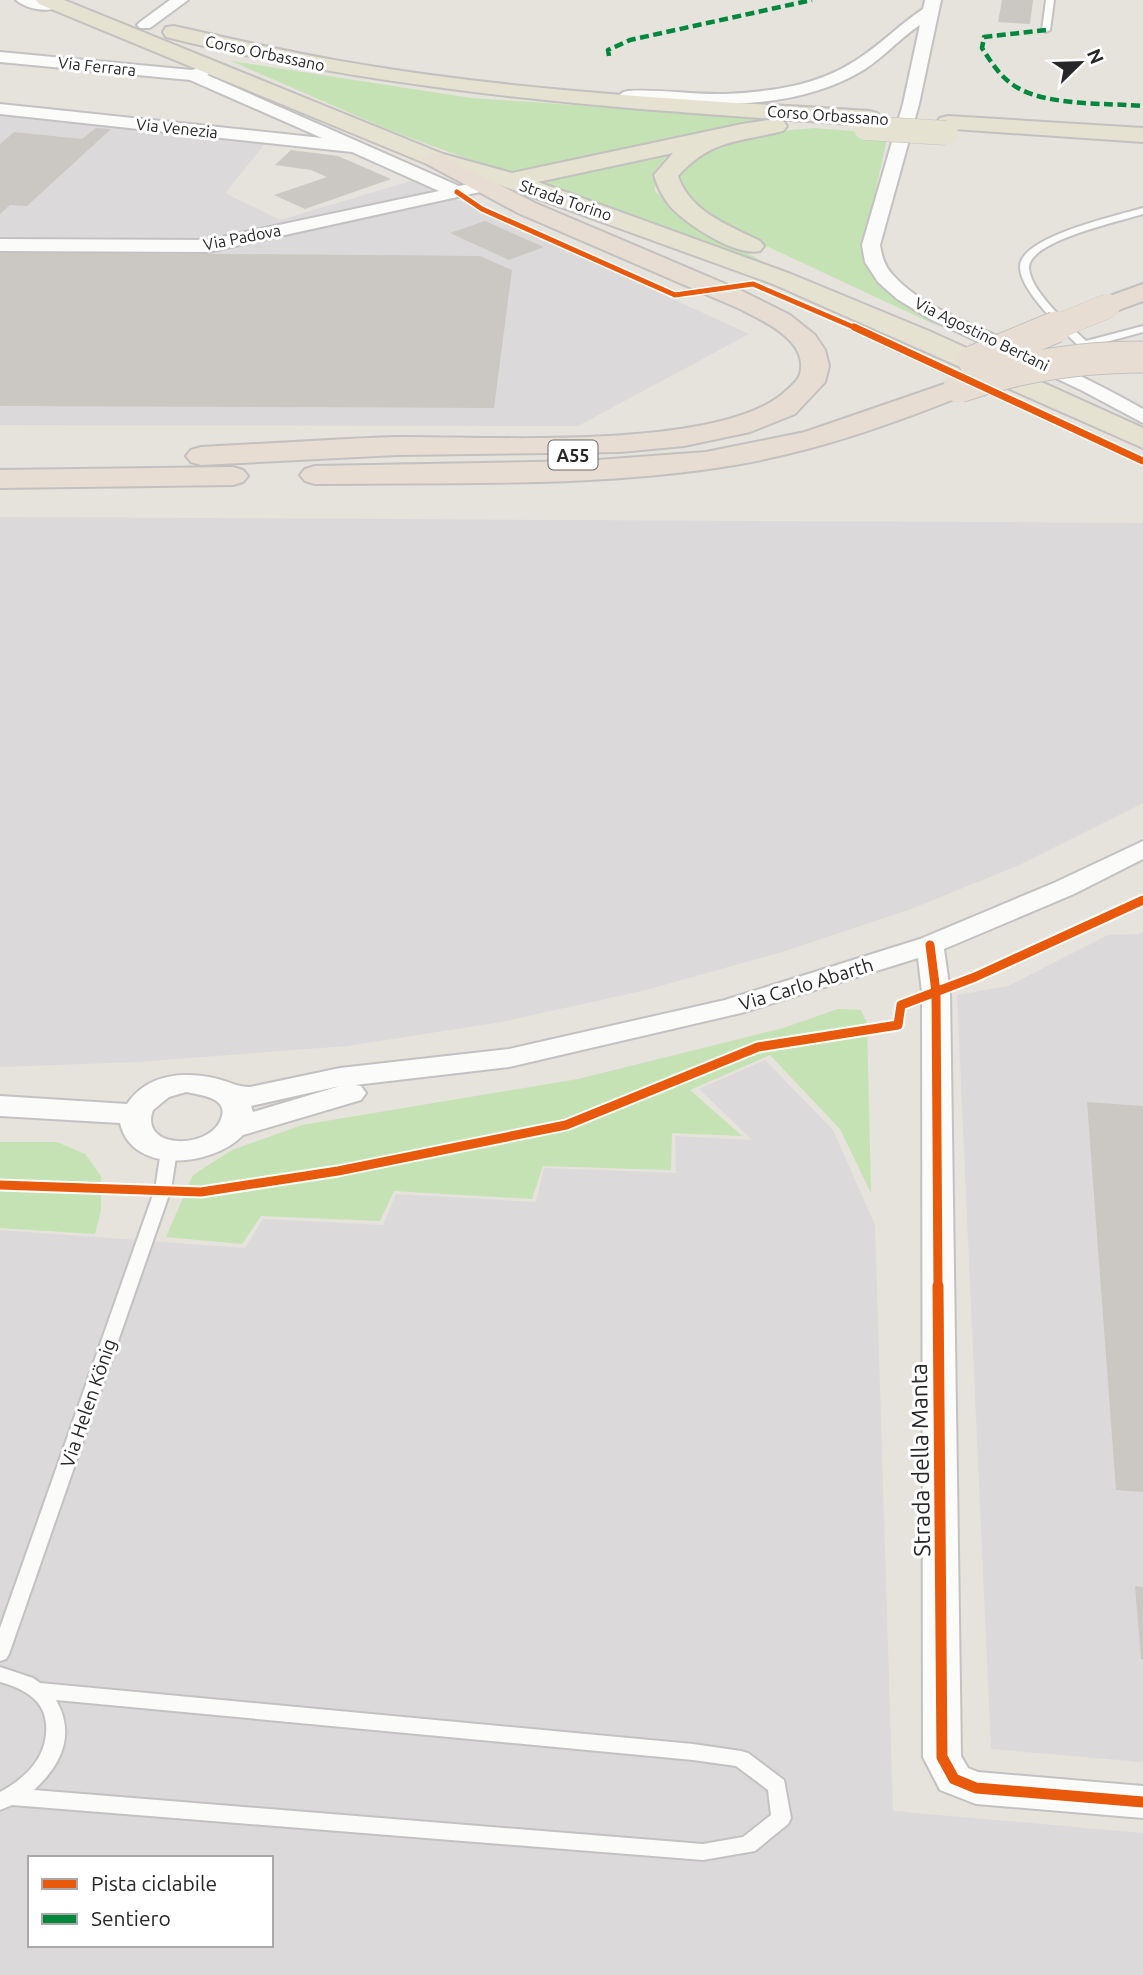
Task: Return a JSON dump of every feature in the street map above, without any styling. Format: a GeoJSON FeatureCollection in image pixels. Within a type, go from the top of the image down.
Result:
{"type":"FeatureCollection","features":[{"type":"Feature","properties":{"kind":"highway"},"geometry":{"type":"LineString","coordinates":[[201,456],[398,446],[575,445],[666,439],[722,430],[763,419],[797,400],[811,383],[816,366],[812,350],[788,327],[730,296],[468,190],[435,159]]}},
{"type":"Feature","properties":{"kind":"highway"},"geometry":{"type":"LineString","coordinates":[[946,382],[1143,292]]}},
{"type":"Feature","properties":{"kind":"highway"},"geometry":{"type":"LineString","coordinates":[[946,382],[1056,362],[1135,352]]}},
{"type":"Feature","properties":{"kind":"highway","name":"A55"},"geometry":{"type":"LineString","coordinates":[[0,455],[551,456],[667,449],[745,438],[946,382]]}},
{"type":"Feature","properties":{"kind":"highway","name":"A55"},"geometry":{"type":"LineString","coordinates":[[0,477],[433,474],[660,467],[766,451],[869,423],[946,382]]}},
{"type":"Feature","properties":{"kind":"main road","name":"Strada Torino"},"geometry":{"type":"LineString","coordinates":[[59,1],[145,25]]}},
{"type":"Feature","properties":{"kind":"main road","name":"Strada Torino"},"geometry":{"type":"LineString","coordinates":[[59,1],[202,72],[435,159],[509,180],[710,251],[919,337]]}},
{"type":"Feature","properties":{"kind":"main road","name":"Corso Orbassano"},"geometry":{"type":"LineString","coordinates":[[145,25],[238,49],[423,82],[868,123]]}},
{"type":"Feature","properties":{"kind":"main road"},"geometry":{"type":"LineString","coordinates":[[468,190],[786,125],[868,123],[947,128],[1012,127],[1143,135]]}},
{"type":"Feature","properties":{"kind":"main road"},"geometry":{"type":"LineString","coordinates":[[709,139],[682,156],[666,175],[668,190],[678,203],[729,234],[864,302],[919,337],[1143,439]]}},
{"type":"Feature","properties":{"kind":"street","name":"Strada Torino"},"geometry":{"type":"LineString","coordinates":[[24,0],[36,5],[59,1]]}},
{"type":"Feature","properties":{"kind":"street"},"geometry":{"type":"LineString","coordinates":[[145,25],[180,0]]}},
{"type":"Feature","properties":{"kind":"street","name":"Corso Orbassano"},"geometry":{"type":"LineString","coordinates":[[512,92],[573,92],[693,99],[750,96],[803,88],[861,65],[931,6]]}},
{"type":"Feature","properties":{"kind":"street","name":"Via Agostino Bertani"},"geometry":{"type":"LineString","coordinates":[[931,6],[911,104],[871,245],[874,262],[885,278],[905,295],[939,316],[1088,386],[1143,417]]}},
{"type":"Feature","properties":{"kind":"street","name":"Via Ferrara"},"geometry":{"type":"LineString","coordinates":[[0,57],[202,72]]}},
{"type":"Feature","properties":{"kind":"street","name":"Strada Torino"},"geometry":{"type":"LineString","coordinates":[[202,72],[354,147],[468,190]]}},
{"type":"Feature","properties":{"kind":"street","name":"Via Venezia"},"geometry":{"type":"LineString","coordinates":[[0,109],[354,147]]}},
{"type":"Feature","properties":{"kind":"street","name":"Via Padova"},"geometry":{"type":"LineString","coordinates":[[0,245],[208,246],[468,190]]}},
{"type":"Feature","properties":{"kind":"street","name":"Via Carlo Abarth"},"geometry":{"type":"LineString","coordinates":[[134,1114],[141,1102],[169,1086],[205,1083],[232,1096],[250,1097],[340,1077],[452,1067],[509,1058],[694,1017],[805,986],[930,946],[1065,888],[1143,849]]}},
{"type":"Feature","properties":{"kind":"street","name":"Strada della Manta"},"geometry":{"type":"LineString","coordinates":[[930,946],[936,992],[942,1757],[954,1779],[976,1788],[1143,1802]]}},
{"type":"Feature","properties":{"kind":"street","name":"Via Carlo Abarth"},"geometry":{"type":"LineString","coordinates":[[169,1151],[184,1152],[215,1144],[235,1127],[452,1067]]}},
{"type":"Feature","properties":{"kind":"street"},"geometry":{"type":"LineString","coordinates":[[232,1096],[238,1106],[239,1116],[235,1127]]}},
{"type":"Feature","properties":{"kind":"street"},"geometry":{"type":"LineString","coordinates":[[0,1106],[134,1114],[134,1124],[144,1141],[169,1151]]}},
{"type":"Feature","properties":{"kind":"lane"},"geometry":{"type":"LineString","coordinates":[[1045,30],[1050,0]]}},
{"type":"Feature","properties":{"kind":"lane"},"geometry":{"type":"LineString","coordinates":[[1102,364],[1042,301],[1025,274],[1024,262],[1032,251],[1050,242],[1143,211]]}},
{"type":"Feature","properties":{"kind":"lane"},"geometry":{"type":"LineString","coordinates":[[1084,345],[1143,329]]}},
{"type":"Feature","properties":{"kind":"lane"},"geometry":{"type":"LineString","coordinates":[[1088,386],[1102,364],[1135,352]]}},
{"type":"Feature","properties":{"kind":"lane","name":"Via Helen König"},"geometry":{"type":"LineString","coordinates":[[0,1654],[163,1189],[169,1151]]}},
{"type":"Feature","properties":{"kind":"lane"},"geometry":{"type":"LineString","coordinates":[[0,1674],[19,1678],[40,1691],[54,1710],[58,1732],[52,1756],[37,1778],[7,1799]]}},
{"type":"Feature","properties":{"kind":"lane"},"geometry":{"type":"LineString","coordinates":[[7,1799],[703,1852],[748,1845],[780,1818],[777,1786],[741,1759],[680,1750],[40,1691]]}},
{"type":"Feature","properties":{"kind":"shaded area"},"geometry":{"type":"Polygon","coordinates":[[[0,112],[273,134],[225,193],[280,220],[414,180],[749,334],[578,426],[0,425],[0,112]]]}},
{"type":"Feature","properties":{"kind":"shaded area"},"geometry":{"type":"Polygon","coordinates":[[[0,517],[1143,523],[1143,803],[1017,866],[911,909],[782,952],[646,990],[501,1022],[347,1046],[137,1062],[0,1067],[0,517]]]}},
{"type":"Feature","properties":{"kind":"shaded area"},"geometry":{"type":"Polygon","coordinates":[[[1143,932],[1143,1762],[991,1749],[957,995],[1008,986],[1108,935],[1143,932]]]}},
{"type":"Feature","properties":{"kind":"shaded area"},"geometry":{"type":"Polygon","coordinates":[[[765,1060],[833,1130],[875,1225],[893,1811],[1143,1833],[1143,1975],[0,1975],[0,1230],[245,1248],[263,1219],[383,1225],[396,1194],[536,1202],[544,1168],[676,1173],[675,1136],[752,1140],[699,1089],[765,1060]]]}},
{"type":"Feature","properties":{"kind":"green space"},"geometry":{"type":"Polygon","coordinates":[[[231,61],[471,98],[778,119],[709,131],[512,175],[389,130],[231,61]]]}},
{"type":"Feature","properties":{"kind":"green space"},"geometry":{"type":"Polygon","coordinates":[[[814,128],[888,134],[864,244],[866,259],[880,284],[890,294],[940,327],[760,243],[718,221],[689,201],[678,176],[700,151],[759,133],[814,128]]]}},
{"type":"Feature","properties":{"kind":"green space"},"geometry":{"type":"Polygon","coordinates":[[[670,152],[655,171],[655,191],[694,223],[769,265],[529,181],[670,152]]]}},
{"type":"Feature","properties":{"kind":"green space"},"geometry":{"type":"Polygon","coordinates":[[[838,1009],[861,1010],[867,1023],[871,1193],[840,1129],[770,1055],[690,1090],[742,1136],[672,1133],[671,1170],[543,1166],[532,1199],[394,1191],[380,1221],[261,1216],[242,1244],[166,1237],[193,1175],[232,1150],[302,1125],[578,1079],[783,1028],[838,1009]]]}},
{"type":"Feature","properties":{"kind":"green space"},"geometry":{"type":"Polygon","coordinates":[[[0,1142],[57,1142],[85,1154],[101,1176],[101,1210],[95,1234],[0,1228],[0,1142]]]}},
{"type":"Feature","properties":{"kind":"building"},"geometry":{"type":"Polygon","coordinates":[[[1002,0],[1033,0],[1030,24],[998,22],[1002,0]]]}},
{"type":"Feature","properties":{"kind":"building"},"geometry":{"type":"Polygon","coordinates":[[[96,128],[111,129],[27,206],[10,205],[0,214],[0,144],[14,132],[82,139],[96,128]]]}},
{"type":"Feature","properties":{"kind":"building"},"geometry":{"type":"Polygon","coordinates":[[[291,150],[338,156],[391,179],[305,209],[274,195],[327,177],[311,170],[275,165],[291,150]]]}},
{"type":"Feature","properties":{"kind":"building"},"geometry":{"type":"Polygon","coordinates":[[[485,221],[544,247],[509,260],[450,233],[485,221]]]}},
{"type":"Feature","properties":{"kind":"building"},"geometry":{"type":"Polygon","coordinates":[[[0,252],[480,256],[512,270],[494,408],[0,406],[0,252]]]}},
{"type":"Feature","properties":{"kind":"building"},"geometry":{"type":"Polygon","coordinates":[[[1087,1102],[1143,1106],[1143,1492],[1116,1490],[1087,1102]]]}},
{"type":"Feature","properties":{"kind":"building"},"geometry":{"type":"Polygon","coordinates":[[[1135,1586],[1143,1587],[1143,1659],[1141,1659],[1135,1586]]]}},
{"type":"Feature","properties":{"kind":"marked path"},"geometry":{"type":"LineString","coordinates":[[609,56],[608,50],[630,40],[812,0]]}},
{"type":"Feature","properties":{"kind":"marked path"},"geometry":{"type":"LineString","coordinates":[[1046,30],[984,37],[982,48],[1010,83],[1034,95],[1143,106]]}},
{"type":"Feature","properties":{"kind":"cycle path"},"geometry":{"type":"LineString","coordinates":[[457,192],[482,209],[675,295],[753,284],[918,355],[1143,461]]}},
{"type":"Feature","properties":{"kind":"cycle path"},"geometry":{"type":"LineString","coordinates":[[0,1185],[201,1192],[338,1171],[566,1125],[758,1047],[898,1025],[901,1005],[975,977],[1143,900]]}},
{"type":"Feature","properties":{"kind":"cycle path"},"geometry":{"type":"LineString","coordinates":[[930,945],[936,992],[942,1757],[954,1779],[976,1788],[1143,1802]]}}]}
